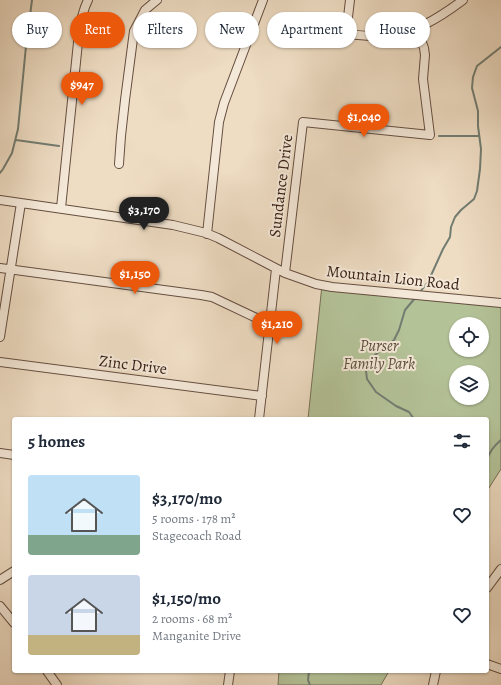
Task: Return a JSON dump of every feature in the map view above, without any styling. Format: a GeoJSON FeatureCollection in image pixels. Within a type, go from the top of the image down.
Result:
{"type":"FeatureCollection","features":[{"type":"Feature","properties":{"kind":"street"},"geometry":{"type":"LineString","coordinates":[[61,208],[80,24],[88,0]]}},
{"type":"Feature","properties":{"kind":"street"},"geometry":{"type":"LineString","coordinates":[[119,164],[120,136],[134,31],[145,10],[157,0]]}},
{"type":"Feature","properties":{"kind":"street"},"geometry":{"type":"LineString","coordinates":[[207,234],[219,122],[224,103],[263,0]]}},
{"type":"Feature","properties":{"kind":"street"},"geometry":{"type":"LineString","coordinates":[[350,0],[346,34],[365,36]]}},
{"type":"Feature","properties":{"kind":"street"},"geometry":{"type":"LineString","coordinates":[[430,22],[463,0]]}},
{"type":"Feature","properties":{"kind":"street","name":"Sundance Drive"},"geometry":{"type":"LineString","coordinates":[[285,273],[303,122],[430,135],[423,79],[425,55],[424,48]]}},
{"type":"Feature","properties":{"kind":"street","name":"Mountain Lion Road"},"geometry":{"type":"LineString","coordinates":[[0,200],[193,229],[218,238],[276,269],[316,284],[332,287],[501,303]]}},
{"type":"Feature","properties":{"kind":"street"},"geometry":{"type":"LineString","coordinates":[[0,337],[21,203]]}},
{"type":"Feature","properties":{"kind":"street"},"geometry":{"type":"LineString","coordinates":[[0,268],[212,297],[270,324]]}},
{"type":"Feature","properties":{"kind":"street"},"geometry":{"type":"LineString","coordinates":[[259,417],[276,269]]}},
{"type":"Feature","properties":{"kind":"street","name":"Zinc Drive"},"geometry":{"type":"LineString","coordinates":[[0,362],[262,396]]}},
{"type":"Feature","properties":{"kind":"street"},"geometry":{"type":"LineString","coordinates":[[0,453],[12,455]]}},
{"type":"Feature","properties":{"kind":"street"},"geometry":{"type":"LineString","coordinates":[[489,585],[501,569]]}},
{"type":"Feature","properties":{"kind":"street"},"geometry":{"type":"LineString","coordinates":[[0,580],[12,572]]}},
{"type":"Feature","properties":{"kind":"street"},"geometry":{"type":"LineString","coordinates":[[0,606],[12,621]]}},
{"type":"Feature","properties":{"kind":"street"},"geometry":{"type":"LineString","coordinates":[[489,665],[501,669]]}},
{"type":"Feature","properties":{"kind":"street"},"geometry":{"type":"LineString","coordinates":[[48,673],[57,685]]}},
{"type":"Feature","properties":{"kind":"street"},"geometry":{"type":"LineString","coordinates":[[228,685],[230,673]]}},
{"type":"Feature","properties":{"kind":"street"},"geometry":{"type":"LineString","coordinates":[[432,685],[435,673]]}},
{"type":"Feature","properties":{"kind":"green space","name":"Purser Family Park"},"geometry":{"type":"Polygon","coordinates":[[[322,285],[501,303],[501,469],[489,488],[489,417],[308,417],[322,285]]]}},
{"type":"Feature","properties":{"kind":"green space"},"geometry":{"type":"Polygon","coordinates":[[[279,673],[388,673],[381,685],[278,685],[279,673]]]}},
{"type":"Feature","properties":{"kind":"waterway"},"geometry":{"type":"LineString","coordinates":[[0,173],[12,153],[18,129],[32,0]]}},
{"type":"Feature","properties":{"kind":"waterway"},"geometry":{"type":"LineString","coordinates":[[420,292],[428,282],[450,237],[451,227],[455,217],[474,199],[477,191],[481,149],[478,111],[472,88],[473,77],[477,66],[501,47]]}},
{"type":"Feature","properties":{"kind":"waterway"},"geometry":{"type":"LineString","coordinates":[[439,136],[479,136]]}},
{"type":"Feature","properties":{"kind":"waterway"},"geometry":{"type":"LineString","coordinates":[[16,140],[59,146]]}},
{"type":"Feature","properties":{"kind":"waterway"},"geometry":{"type":"LineString","coordinates":[[413,417],[409,412],[396,406],[376,392],[367,379],[366,371],[375,355],[394,340],[399,330],[405,310],[416,297]]}},
{"type":"Feature","properties":{"kind":"waterway"},"geometry":{"type":"LineString","coordinates":[[489,454],[501,440]]}},
{"type":"Feature","properties":{"kind":"waterway"},"geometry":{"type":"LineString","coordinates":[[309,673],[308,680],[310,685]]}}]}
